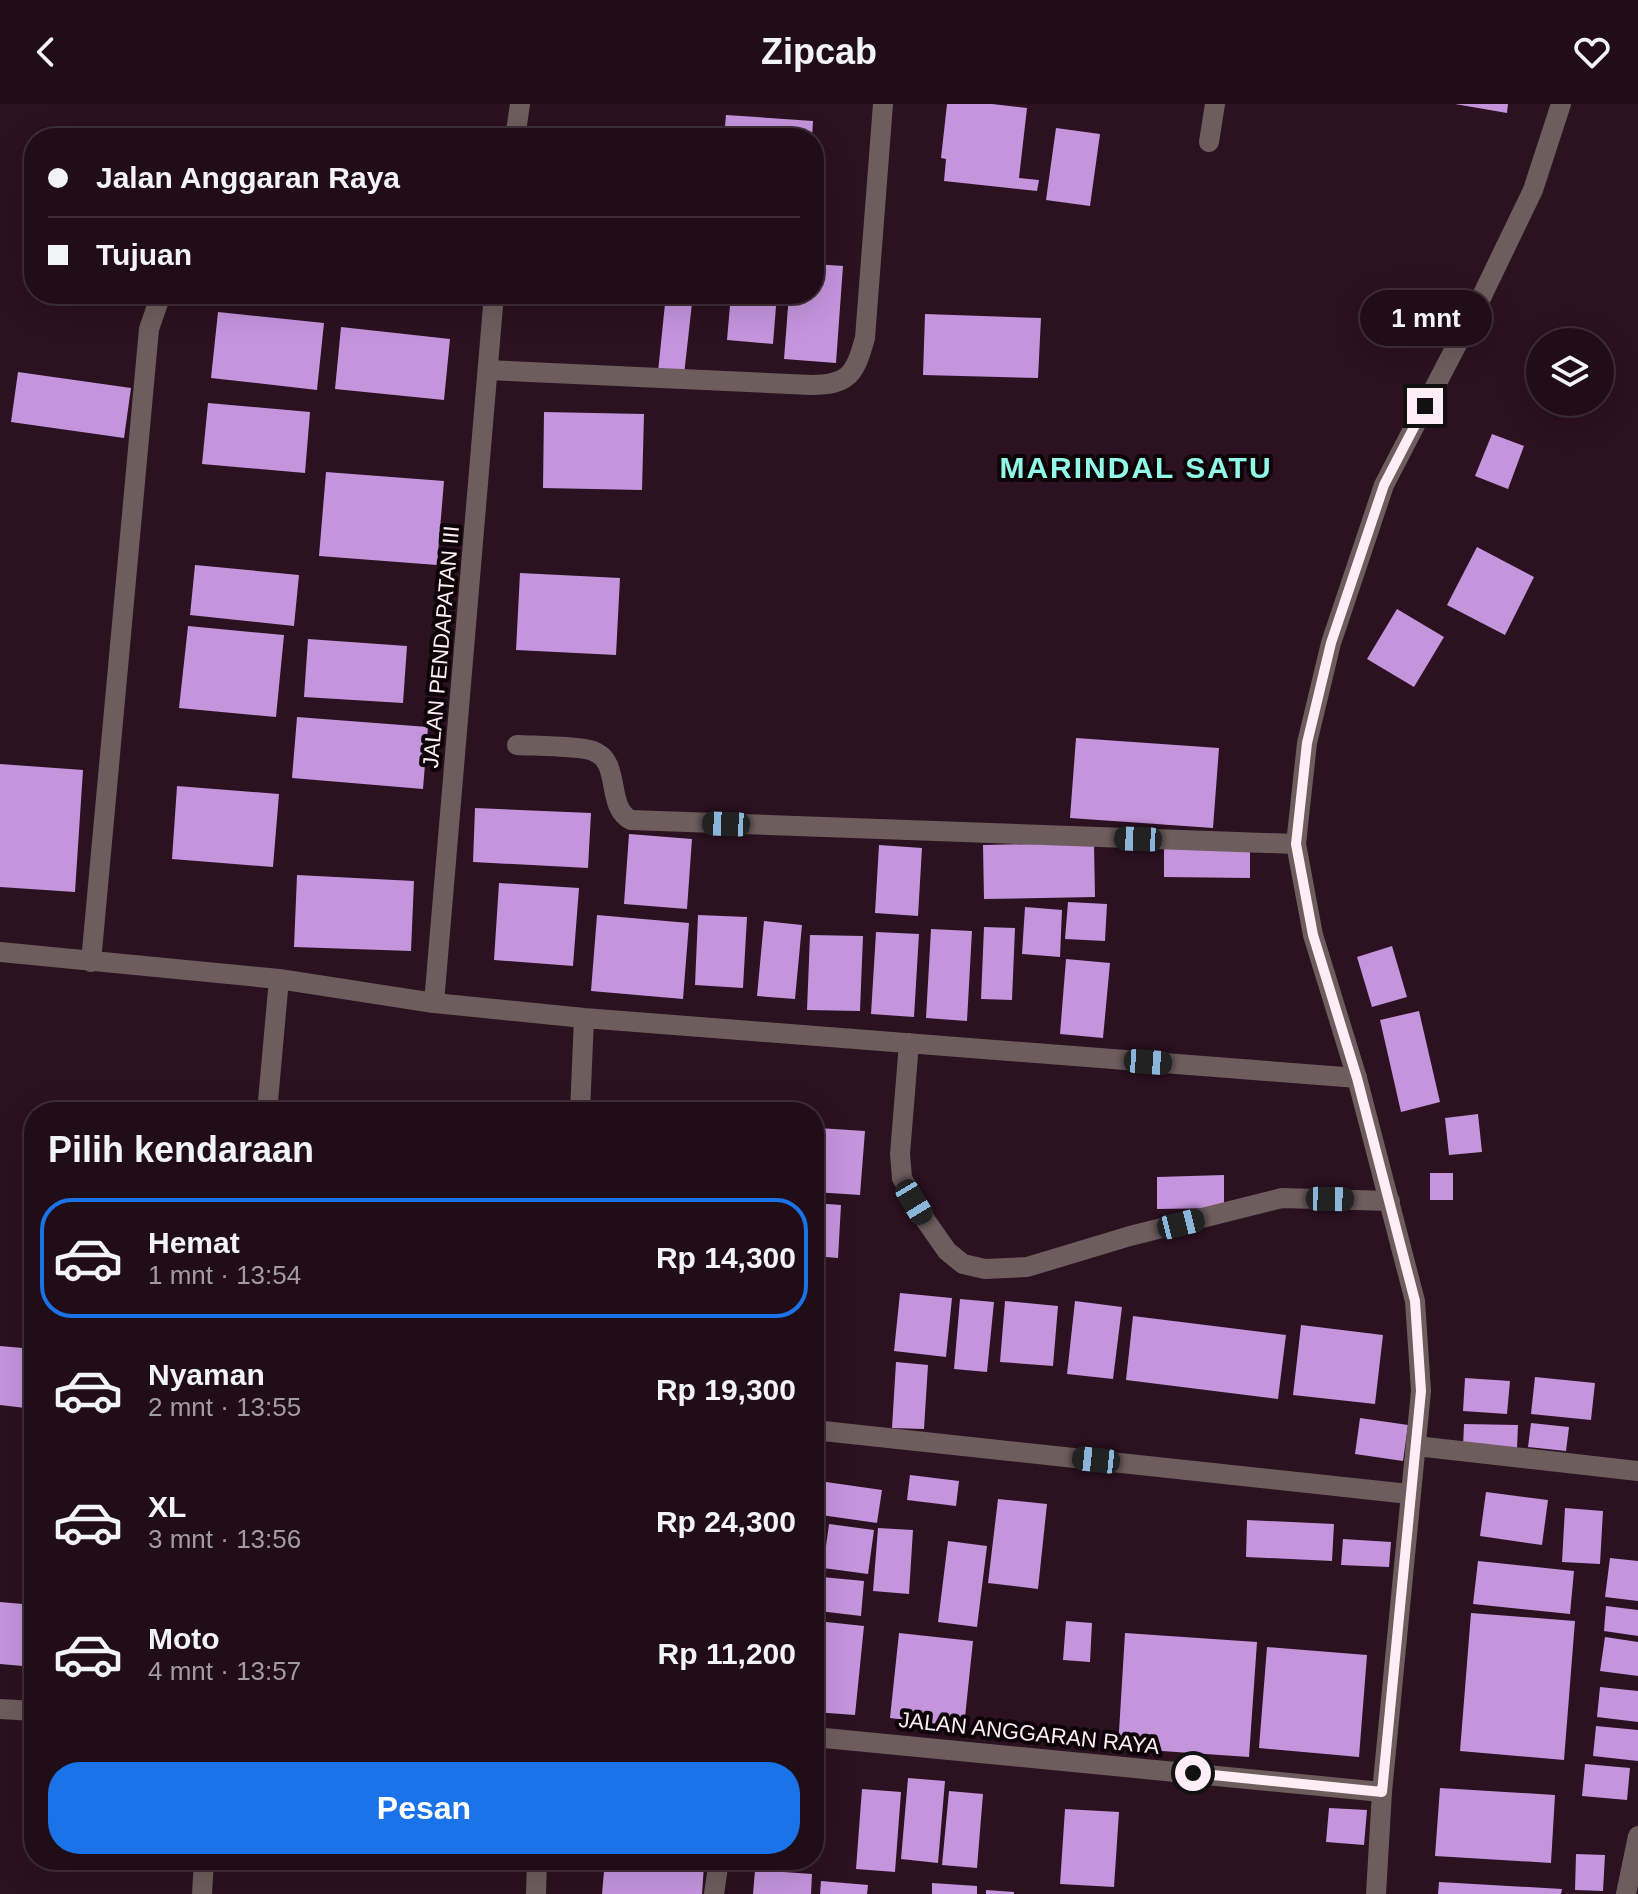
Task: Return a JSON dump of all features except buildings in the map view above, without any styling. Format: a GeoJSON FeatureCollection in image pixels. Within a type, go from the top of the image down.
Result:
{"type":"FeatureCollection","features":[{"type":"Feature","properties":{"kind":"street"},"geometry":{"type":"LineString","coordinates":[[516,128],[520,104]]}},
{"type":"Feature","properties":{"kind":"street"},"geometry":{"type":"LineString","coordinates":[[488,370],[811,385],[829,385],[844,380],[858,363],[865,338],[883,104]]}},
{"type":"Feature","properties":{"kind":"street"},"geometry":{"type":"LineString","coordinates":[[1209,142],[1215,104]]}},
{"type":"Feature","properties":{"kind":"street"},"geometry":{"type":"LineString","coordinates":[[1376,1894],[1382,1792],[1421,1391],[1415,1301],[1357,1078],[1313,935],[1296,844],[1307,743],[1331,643],[1384,485],[1533,190],[1561,104]]}},
{"type":"Feature","properties":{"kind":"street"},"geometry":{"type":"LineString","coordinates":[[91,962],[149,329],[158,304]]}},
{"type":"Feature","properties":{"kind":"street","name":"JALAN PENDAPATAN III"},"geometry":{"type":"LineString","coordinates":[[434,1003],[493,304]]}},
{"type":"Feature","properties":{"kind":"street"},"geometry":{"type":"LineString","coordinates":[[517,745],[595,751],[609,770],[618,807],[631,820],[1296,844]]}},
{"type":"Feature","properties":{"kind":"street"},"geometry":{"type":"LineString","coordinates":[[0,952],[279,979],[434,1003],[584,1018],[1357,1078]]}},
{"type":"Feature","properties":{"kind":"street"},"geometry":{"type":"LineString","coordinates":[[268,1102],[279,979]]}},
{"type":"Feature","properties":{"kind":"street"},"geometry":{"type":"LineString","coordinates":[[580,1102],[584,1018]]}},
{"type":"Feature","properties":{"kind":"street"},"geometry":{"type":"LineString","coordinates":[[909,1043],[900,1154],[902,1178],[947,1251],[963,1264],[985,1269],[1027,1267],[1130,1236],[1282,1198],[1390,1201]]}},
{"type":"Feature","properties":{"kind":"street"},"geometry":{"type":"LineString","coordinates":[[824,1431],[1409,1494]]}},
{"type":"Feature","properties":{"kind":"street"},"geometry":{"type":"LineString","coordinates":[[1416,1446],[1638,1471]]}},
{"type":"Feature","properties":{"kind":"street"},"geometry":{"type":"LineString","coordinates":[[0,1709],[24,1710]]}},
{"type":"Feature","properties":{"kind":"street","name":"JALAN ANGGARAN RAYA"},"geometry":{"type":"LineString","coordinates":[[824,1738],[1382,1792]]}},
{"type":"Feature","properties":{"kind":"street"},"geometry":{"type":"LineString","coordinates":[[1626,1894],[1638,1836]]}},
{"type":"Feature","properties":{"kind":"street"},"geometry":{"type":"LineString","coordinates":[[202,1894],[203,1870]]}},
{"type":"Feature","properties":{"kind":"street"},"geometry":{"type":"LineString","coordinates":[[536,1894],[537,1870]]}},
{"type":"Feature","properties":{"kind":"street"},"geometry":{"type":"LineString","coordinates":[[714,1894],[718,1870]]}},
{"type":"Feature","properties":{"kind":"district","name":"MARINDAL SATU"},"geometry":{"type":"Point","coordinates":[1136,467]}},
{"type":"Feature","properties":{"kind":"route"},"geometry":{"type":"LineString","coordinates":[[1193,1773],[1382,1792],[1421,1391],[1415,1301],[1357,1078],[1313,935],[1296,844],[1307,743],[1331,643],[1384,485],[1425,406]]}}]}
